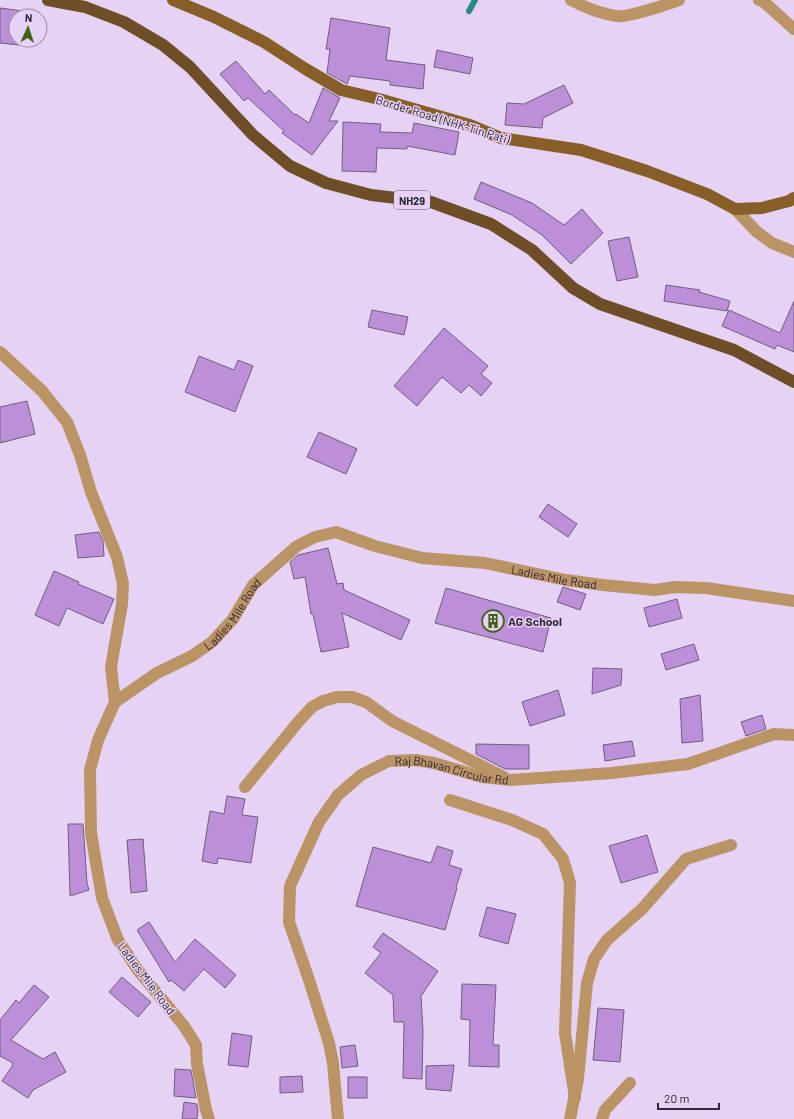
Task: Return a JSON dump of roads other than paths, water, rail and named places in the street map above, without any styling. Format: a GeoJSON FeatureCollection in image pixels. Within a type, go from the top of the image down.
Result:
{"type":"FeatureCollection","features":[{"type":"Feature","properties":{"kind":"highway","name":"NH29"},"geometry":{"type":"LineString","coordinates":[[48,0],[85,7],[124,22],[163,44],[190,67],[252,135],[290,166],[326,183],[370,195],[431,202],[491,224],[532,250],[573,288],[600,304],[734,350],[794,382]]}},
{"type":"Feature","properties":{"kind":"main road","name":"Border Road (NHK-Tin Pati)"},"geometry":{"type":"LineString","coordinates":[[173,0],[214,16],[264,42],[342,90],[470,125],[501,138],[581,150],[662,177],[707,194],[735,209]]}},
{"type":"Feature","properties":{"kind":"main road"},"geometry":{"type":"LineString","coordinates":[[735,209],[762,208],[789,201],[794,198]]}},
{"type":"Feature","properties":{"kind":"street"},"geometry":{"type":"LineString","coordinates":[[571,0],[581,5],[618,17],[663,6],[679,0]]}},
{"type":"Feature","properties":{"kind":"street"},"geometry":{"type":"LineString","coordinates":[[759,0],[764,2],[794,29]]}},
{"type":"Feature","properties":{"kind":"street"},"geometry":{"type":"LineString","coordinates":[[735,209],[772,243],[794,252]]}},
{"type":"Feature","properties":{"kind":"street"},"geometry":{"type":"LineString","coordinates":[[0,352],[42,391],[67,422],[80,455],[91,492],[117,556],[123,584],[122,604],[111,667],[115,702]]}},
{"type":"Feature","properties":{"kind":"street","name":"Ladies Mile Road"},"geometry":{"type":"LineString","coordinates":[[209,1119],[197,1064],[196,1045],[184,1026],[137,969],[118,940],[102,898],[90,833],[90,770],[98,740],[115,702],[157,673],[192,656],[212,642],[233,619],[253,585],[297,546],[315,537],[336,532],[375,546],[422,558],[485,563],[566,580],[655,590],[675,587],[706,588],[794,601]]}},
{"type":"Feature","properties":{"kind":"street"},"geometry":{"type":"LineString","coordinates":[[245,787],[312,707],[323,701],[337,697],[352,697],[366,702],[392,721],[511,780]]}},
{"type":"Feature","properties":{"kind":"street","name":"Raj Bhavan Circular Rd"},"geometry":{"type":"LineString","coordinates":[[338,1119],[333,1063],[310,980],[289,922],[290,886],[319,822],[338,795],[361,774],[389,761],[416,760],[434,763],[482,777],[511,780],[612,774],[688,764],[774,734],[794,735]]}},
{"type":"Feature","properties":{"kind":"street"},"geometry":{"type":"LineString","coordinates":[[450,800],[512,820],[543,834],[563,859],[570,883],[565,1033],[575,1098]]}},
{"type":"Feature","properties":{"kind":"street"},"geometry":{"type":"LineString","coordinates":[[570,1119],[578,1079],[587,983],[594,959],[607,940],[642,909],[686,859],[731,845]]}},
{"type":"Feature","properties":{"kind":"street"},"geometry":{"type":"LineString","coordinates":[[602,1119],[606,1110],[630,1083]]}},
{"type":"Feature","properties":{"kind":"waterway"},"geometry":{"type":"LineString","coordinates":[[469,11],[475,0]]}},
{"type":"Feature","properties":{"kind":"place","name":"AG School"},"geometry":{"type":"Point","coordinates":[493,621]}}]}
